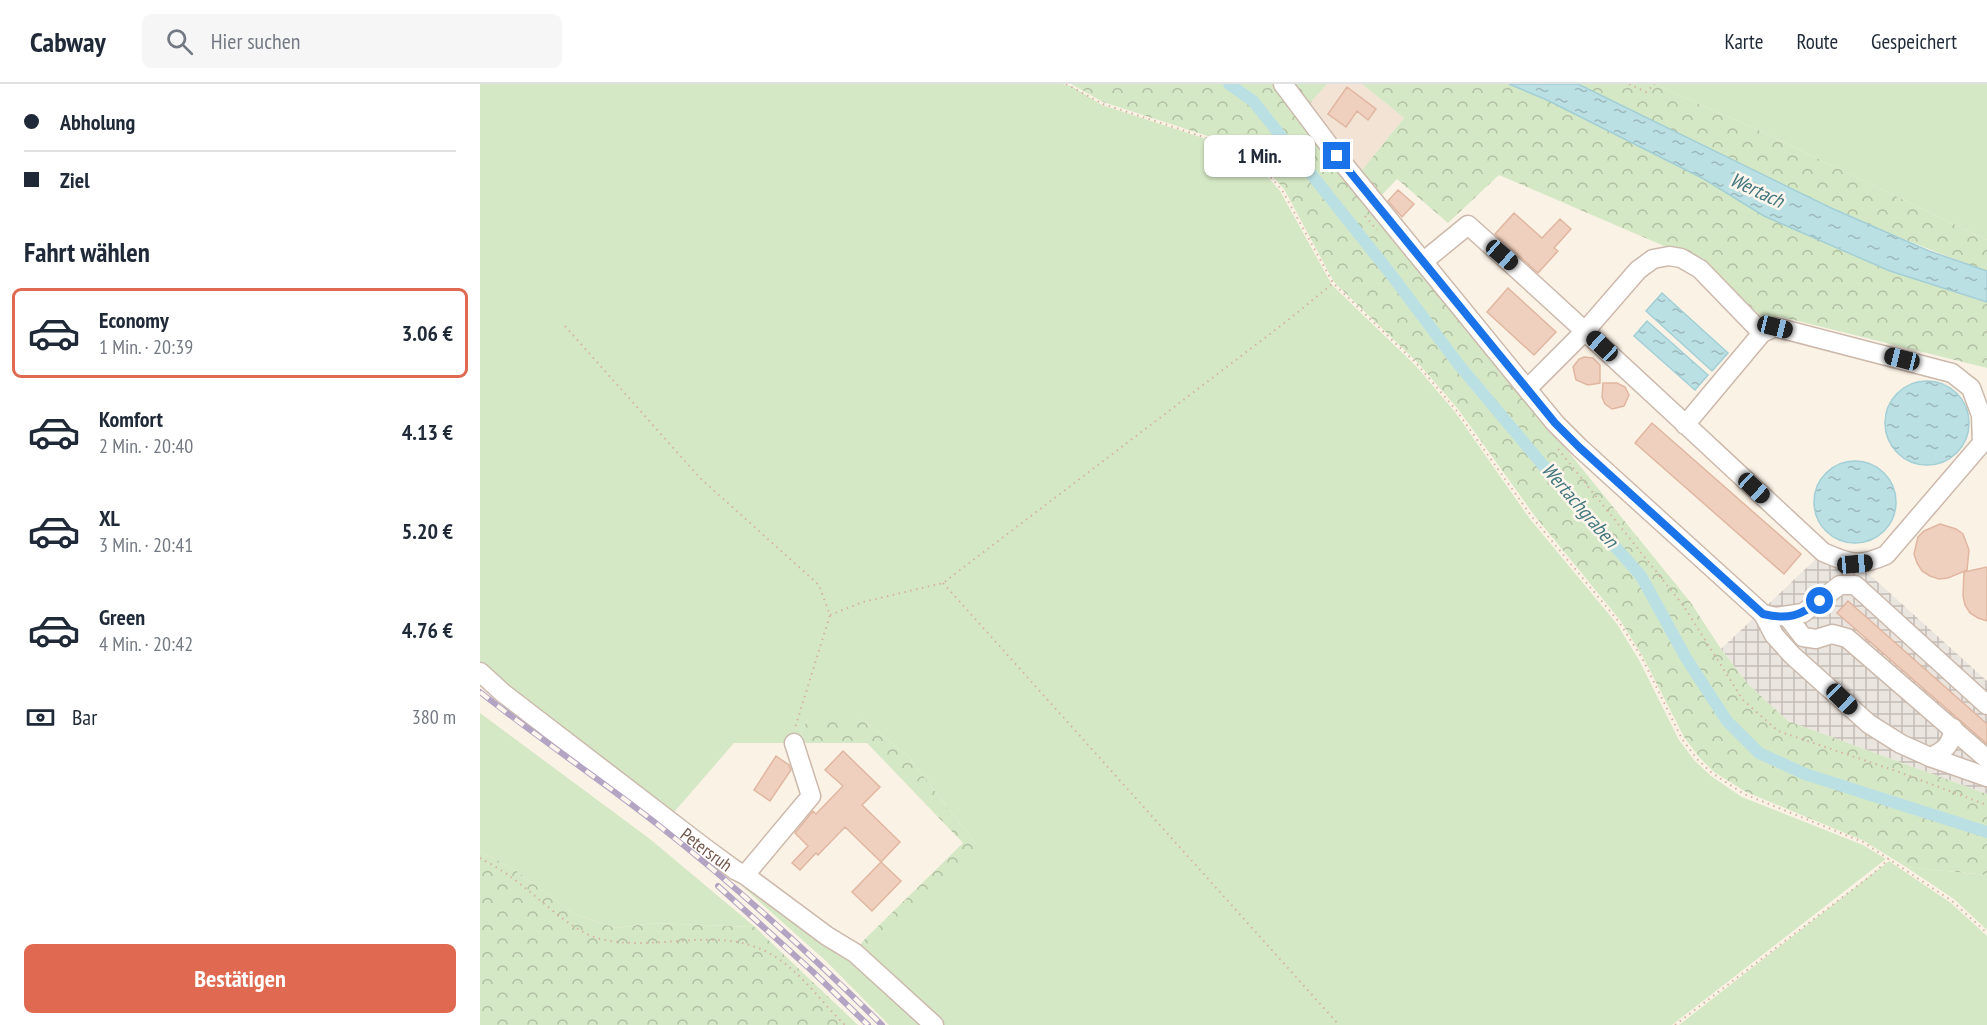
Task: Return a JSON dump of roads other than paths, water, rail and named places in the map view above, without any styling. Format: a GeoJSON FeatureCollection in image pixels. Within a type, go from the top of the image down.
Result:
{"type":"FeatureCollection","features":[{"type":"Feature","properties":{"kind":"lane"},"geometry":{"type":"LineString","coordinates":[[1283,84],[1337,156],[1527,389],[1555,423],[1580,448],[1763,614],[1774,635],[1792,655],[1869,724],[1901,744],[1987,777]]}},
{"type":"Feature","properties":{"kind":"lane"},"geometry":{"type":"LineString","coordinates":[[1424,261],[1468,225],[1586,330],[1685,425],[1823,552],[1855,564],[1869,562],[1886,555],[1982,443],[1981,415],[1971,388],[1952,373],[1775,327],[1762,333],[1685,425]]}},
{"type":"Feature","properties":{"kind":"lane"},"geometry":{"type":"LineString","coordinates":[[1527,389],[1586,330],[1638,270],[1653,259],[1669,256],[1681,258],[1700,269],[1762,333]]}},
{"type":"Feature","properties":{"kind":"lane"},"geometry":{"type":"LineString","coordinates":[[1763,614],[1776,617],[1803,613],[1840,585],[1855,585],[1987,705]]}},
{"type":"Feature","properties":{"kind":"lane"},"geometry":{"type":"LineString","coordinates":[[1787,616],[1803,637],[1816,639],[1832,633],[1847,638],[1987,759]]}},
{"type":"Feature","properties":{"kind":"lane","name":"Petersruh"},"geometry":{"type":"LineString","coordinates":[[480,672],[503,693],[705,848],[827,936],[855,953],[934,1025]]}},
{"type":"Feature","properties":{"kind":"lane"},"geometry":{"type":"LineString","coordinates":[[1930,757],[1941,753],[1948,746],[1953,728]]}},
{"type":"Feature","properties":{"kind":"lane"},"geometry":{"type":"LineString","coordinates":[[745,875],[811,796],[794,743]]}},
{"type":"Feature","properties":{"kind":"water","name":"Wertach"},"geometry":{"type":"Polygon","coordinates":[[[1509,84],[1578,84],[1829,207],[1929,251],[1987,271],[1987,302],[1890,271],[1764,216],[1704,179],[1547,100],[1509,84]]]}},
{"type":"Feature","properties":{"kind":"water"},"geometry":{"type":"Polygon","coordinates":[[[1662,293],[1728,353],[1712,371],[1646,311],[1662,293]]]}},
{"type":"Feature","properties":{"kind":"water"},"geometry":{"type":"Polygon","coordinates":[[[1647,321],[1708,375],[1695,390],[1634,336],[1647,321]]]}},
{"type":"Feature","properties":{"kind":"water"},"geometry":{"type":"Polygon","coordinates":[[[1927,381],[1943,384],[1957,393],[1966,407],[1969,423],[1966,439],[1957,453],[1943,462],[1927,465],[1911,462],[1897,453],[1888,439],[1885,423],[1888,407],[1897,393],[1911,384],[1927,381]]]}},
{"type":"Feature","properties":{"kind":"water"},"geometry":{"type":"Polygon","coordinates":[[[1855,461],[1871,464],[1884,473],[1893,486],[1896,502],[1893,518],[1884,531],[1871,540],[1855,543],[1839,540],[1826,531],[1817,518],[1814,502],[1817,486],[1826,473],[1839,464],[1855,461]]]}},
{"type":"Feature","properties":{"kind":"waterway","name":"Wertachgraben"},"geometry":{"type":"LineString","coordinates":[[1229,84],[1253,101],[1390,273],[1459,365],[1542,464],[1641,576],[1686,658],[1727,721],[1759,753],[1805,774],[1987,832]]}},
{"type":"Feature","properties":{"kind":"railway"},"geometry":{"type":"LineString","coordinates":[[480,692],[691,851],[775,923],[882,1025]]}},
{"type":"Feature","properties":{"kind":"railway"},"geometry":{"type":"LineString","coordinates":[[718,886],[868,1025]]}}]}
